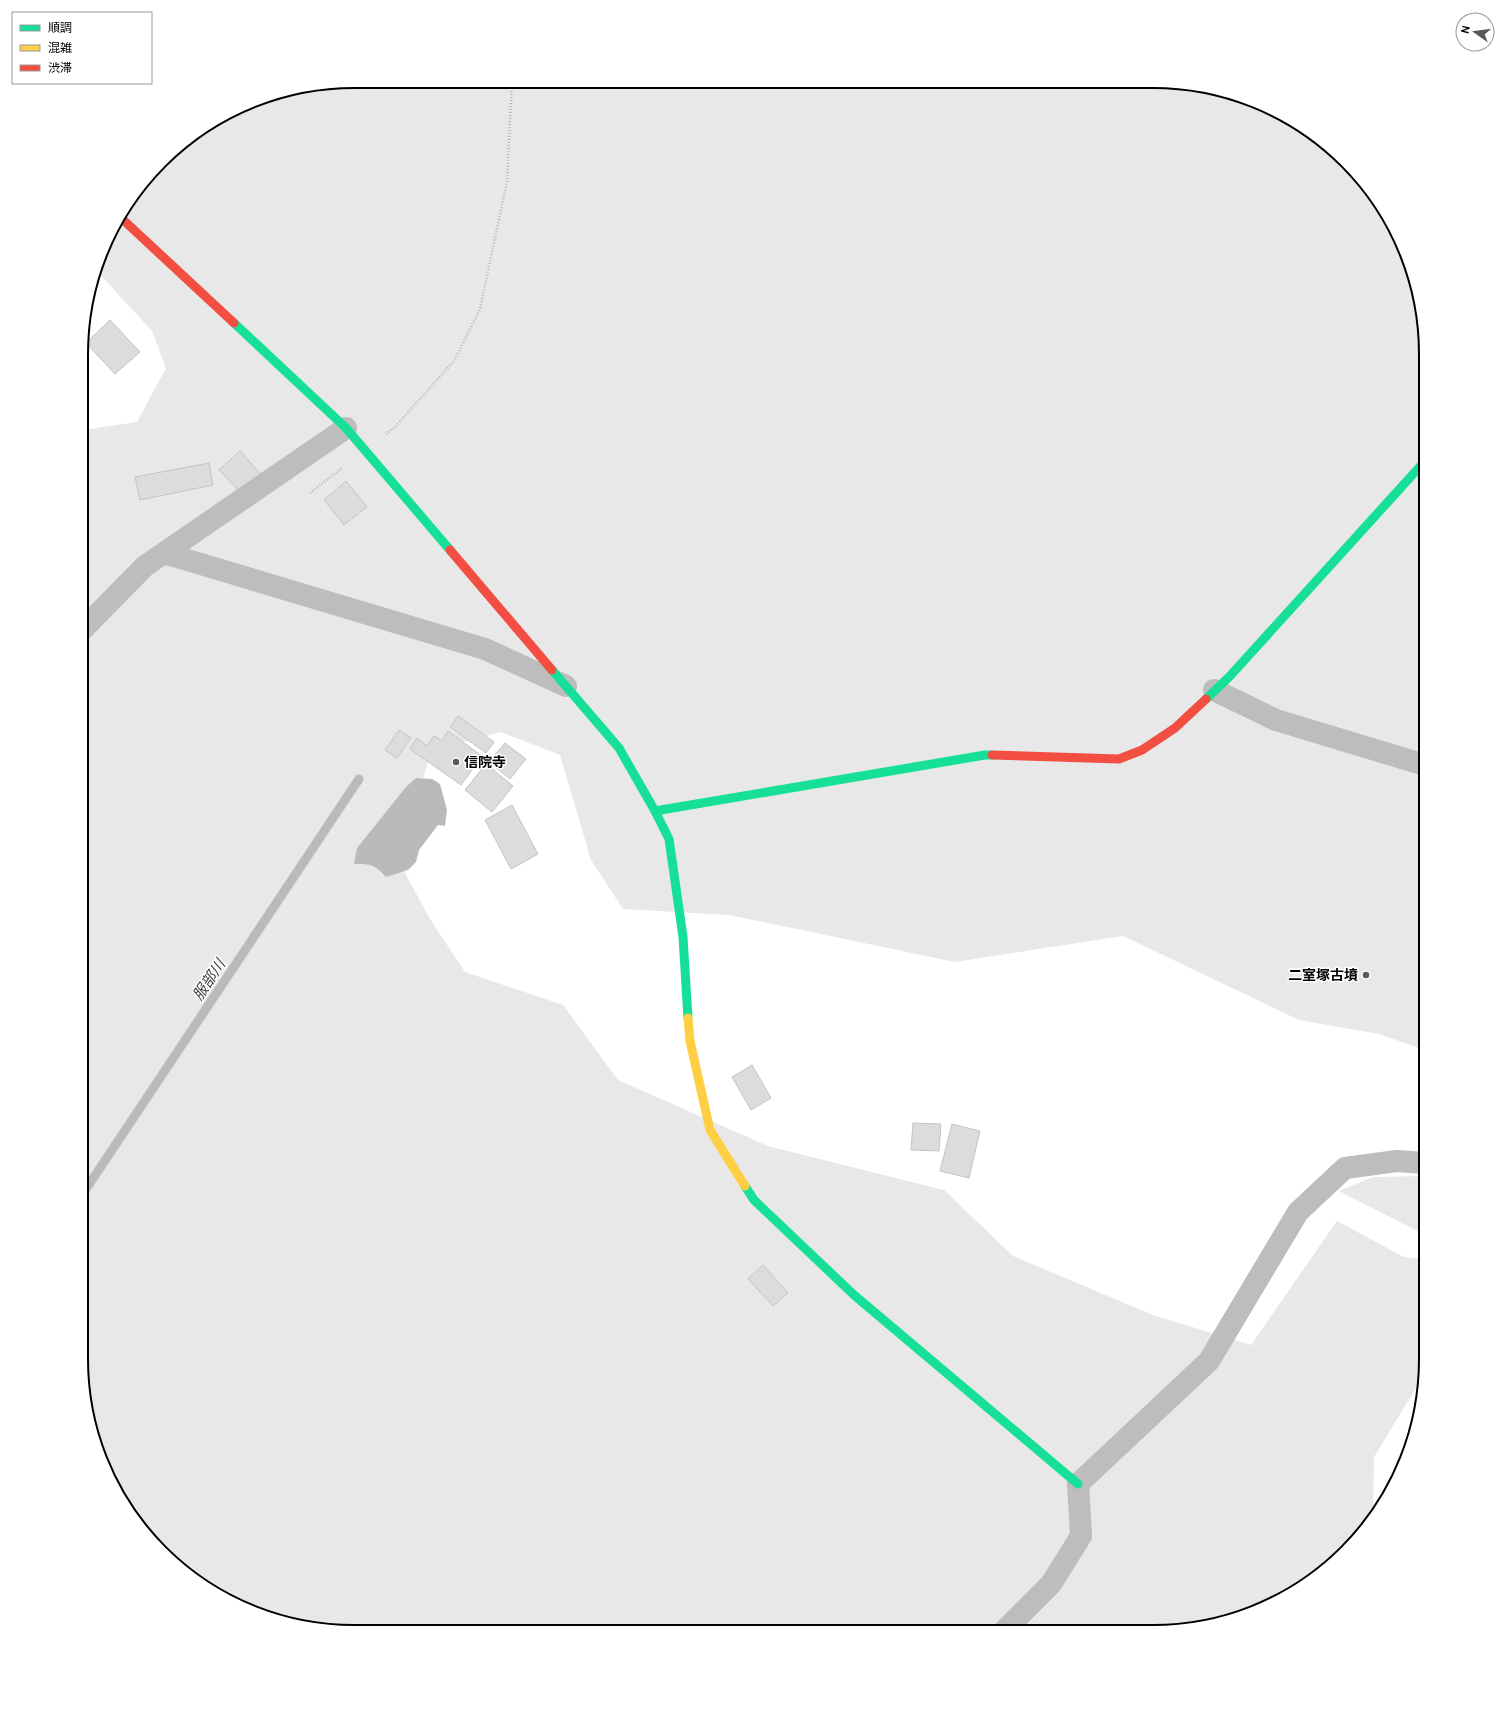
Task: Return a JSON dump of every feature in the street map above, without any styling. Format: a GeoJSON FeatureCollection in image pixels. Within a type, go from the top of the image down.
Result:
{"type":"FeatureCollection","features":[{"type":"Feature","properties":{"kind":"street"},"geometry":{"type":"LineString","coordinates":[[124,221],[346,428],[619,748],[655,811],[669,839],[683,937],[690,1041],[710,1130],[754,1200],[854,1296],[1078,1484],[1081,1536],[1051,1584],[1010,1625]]}},
{"type":"Feature","properties":{"kind":"street"},"geometry":{"type":"LineString","coordinates":[[88,624],[145,566],[346,428]]}},
{"type":"Feature","properties":{"kind":"street"},"geometry":{"type":"LineString","coordinates":[[655,811],[985,755],[1119,759],[1142,750],[1175,728],[1230,676],[1419,468]]}},
{"type":"Feature","properties":{"kind":"street"},"geometry":{"type":"LineString","coordinates":[[164,553],[485,649],[566,686]]}},
{"type":"Feature","properties":{"kind":"street"},"geometry":{"type":"LineString","coordinates":[[1214,690],[1276,720],[1419,764]]}},
{"type":"Feature","properties":{"kind":"street"},"geometry":{"type":"LineString","coordinates":[[1078,1484],[1209,1361],[1298,1212],[1304,1206],[1345,1168],[1397,1160],[1419,1162]]}},
{"type":"Feature","properties":{"kind":"path"},"geometry":{"type":"LineString","coordinates":[[310,493],[395,427],[454,361],[480,308],[508,181],[512,88]]}},
{"type":"Feature","properties":{"kind":"shaded area"},"geometry":{"type":"Polygon","coordinates":[[[354,88],[1153,88],[1188,90],[1222,97],[1271,115],[1315,143],[1341,166],[1364,192],[1392,236],[1410,285],[1417,319],[1419,354],[1419,1048],[1379,1034],[1299,1020],[1123,936],[955,962],[729,915],[623,909],[591,860],[560,755],[501,732],[431,751],[399,862],[430,919],[465,972],[563,1005],[618,1080],[768,1146],[944,1190],[1013,1256],[1153,1315],[1251,1345],[1337,1221],[1404,1257],[1419,1258],[1419,1359],[1417,1385],[1374,1457],[1373,1508],[1341,1547],[1315,1570],[1271,1598],[1222,1616],[1188,1623],[1153,1625],[354,1625],[319,1623],[302,1620],[252,1605],[236,1598],[206,1580],[166,1547],[133,1507],[115,1477],[108,1461],[93,1411],[90,1394],[88,1359],[88,429],[137,422],[166,368],[152,331],[100,275],[115,236],[133,206],[166,166],[206,133],[236,115],[252,108],[285,97],[319,90],[354,88]]]}},
{"type":"Feature","properties":{"kind":"shaded area"},"geometry":{"type":"Polygon","coordinates":[[[416,778],[432,779],[440,784],[447,810],[445,826],[438,825],[419,850],[416,862],[408,870],[386,877],[375,867],[364,864],[354,864],[357,848],[406,787],[416,778]]]}},
{"type":"Feature","properties":{"kind":"shaded area"},"geometry":{"type":"Polygon","coordinates":[[[1419,1176],[1419,1232],[1339,1191],[1373,1177],[1419,1176]]]}},
{"type":"Feature","properties":{"kind":"building"},"geometry":{"type":"Polygon","coordinates":[[[110,320],[140,352],[115,374],[88,346],[89,340],[110,320]]]}},
{"type":"Feature","properties":{"kind":"building"},"geometry":{"type":"Polygon","coordinates":[[[240,451],[264,478],[244,496],[219,470],[240,451]]]}},
{"type":"Feature","properties":{"kind":"building"},"geometry":{"type":"Polygon","coordinates":[[[209,463],[213,485],[140,500],[135,477],[209,463]]]}},
{"type":"Feature","properties":{"kind":"building"},"geometry":{"type":"Polygon","coordinates":[[[346,481],[367,507],[344,525],[324,500],[346,481]]]}},
{"type":"Feature","properties":{"kind":"building"},"geometry":{"type":"Polygon","coordinates":[[[458,716],[494,742],[486,753],[450,727],[458,716]]]}},
{"type":"Feature","properties":{"kind":"building"},"geometry":{"type":"Polygon","coordinates":[[[399,730],[411,738],[397,758],[385,750],[399,730]]]}},
{"type":"Feature","properties":{"kind":"building"},"geometry":{"type":"Polygon","coordinates":[[[448,731],[482,756],[461,785],[410,749],[417,738],[427,746],[434,736],[442,741],[448,731]]]}},
{"type":"Feature","properties":{"kind":"building"},"geometry":{"type":"Polygon","coordinates":[[[505,743],[526,759],[510,779],[489,762],[505,743]]]}},
{"type":"Feature","properties":{"kind":"building"},"geometry":{"type":"Polygon","coordinates":[[[486,764],[513,786],[492,812],[465,790],[486,764]]]}},
{"type":"Feature","properties":{"kind":"building"},"geometry":{"type":"Polygon","coordinates":[[[512,805],[538,854],[511,869],[485,820],[512,805]]]}},
{"type":"Feature","properties":{"kind":"building"},"geometry":{"type":"Polygon","coordinates":[[[752,1065],[771,1098],[751,1110],[732,1077],[752,1065]]]}},
{"type":"Feature","properties":{"kind":"building"},"geometry":{"type":"Polygon","coordinates":[[[913,1123],[941,1124],[939,1151],[911,1150],[913,1123]]]}},
{"type":"Feature","properties":{"kind":"building"},"geometry":{"type":"Polygon","coordinates":[[[952,1124],[980,1131],[969,1178],[940,1171],[952,1124]]]}},
{"type":"Feature","properties":{"kind":"building"},"geometry":{"type":"Polygon","coordinates":[[[763,1265],[788,1293],[773,1306],[748,1279],[763,1265]]]}},
{"type":"Feature","properties":{"kind":"waterway","name":"服部川"},"geometry":{"type":"LineString","coordinates":[[88,1186],[359,779]]}},
{"type":"Feature","properties":{"kind":"traffic: fast"},"geometry":{"type":"LineString","coordinates":[[234,323],[346,428],[450,550]]}},
{"type":"Feature","properties":{"kind":"traffic: fast"},"geometry":{"type":"LineString","coordinates":[[1206,699],[1230,676],[1419,468]]}},
{"type":"Feature","properties":{"kind":"traffic: fast"},"geometry":{"type":"LineString","coordinates":[[552,670],[619,748],[655,811],[669,839],[683,937],[688,1018]]}},
{"type":"Feature","properties":{"kind":"traffic: fast"},"geometry":{"type":"LineString","coordinates":[[655,811],[992,755]]}},
{"type":"Feature","properties":{"kind":"traffic: fast"},"geometry":{"type":"LineString","coordinates":[[745,1186],[754,1200],[854,1295],[1078,1484]]}},
{"type":"Feature","properties":{"kind":"traffic: slow"},"geometry":{"type":"LineString","coordinates":[[688,1018],[690,1041],[710,1130],[745,1186]]}},
{"type":"Feature","properties":{"kind":"traffic: jam"},"geometry":{"type":"LineString","coordinates":[[124,221],[234,323]]}},
{"type":"Feature","properties":{"kind":"traffic: jam"},"geometry":{"type":"LineString","coordinates":[[450,550],[552,670]]}},
{"type":"Feature","properties":{"kind":"traffic: jam"},"geometry":{"type":"LineString","coordinates":[[992,755],[1119,759],[1142,750],[1175,728],[1206,699]]}},
{"type":"Feature","properties":{"kind":"place","name":"信院寺"},"geometry":{"type":"Point","coordinates":[456,762]}},
{"type":"Feature","properties":{"kind":"place","name":"二室塚古墳"},"geometry":{"type":"Point","coordinates":[1366,975]}}]}
